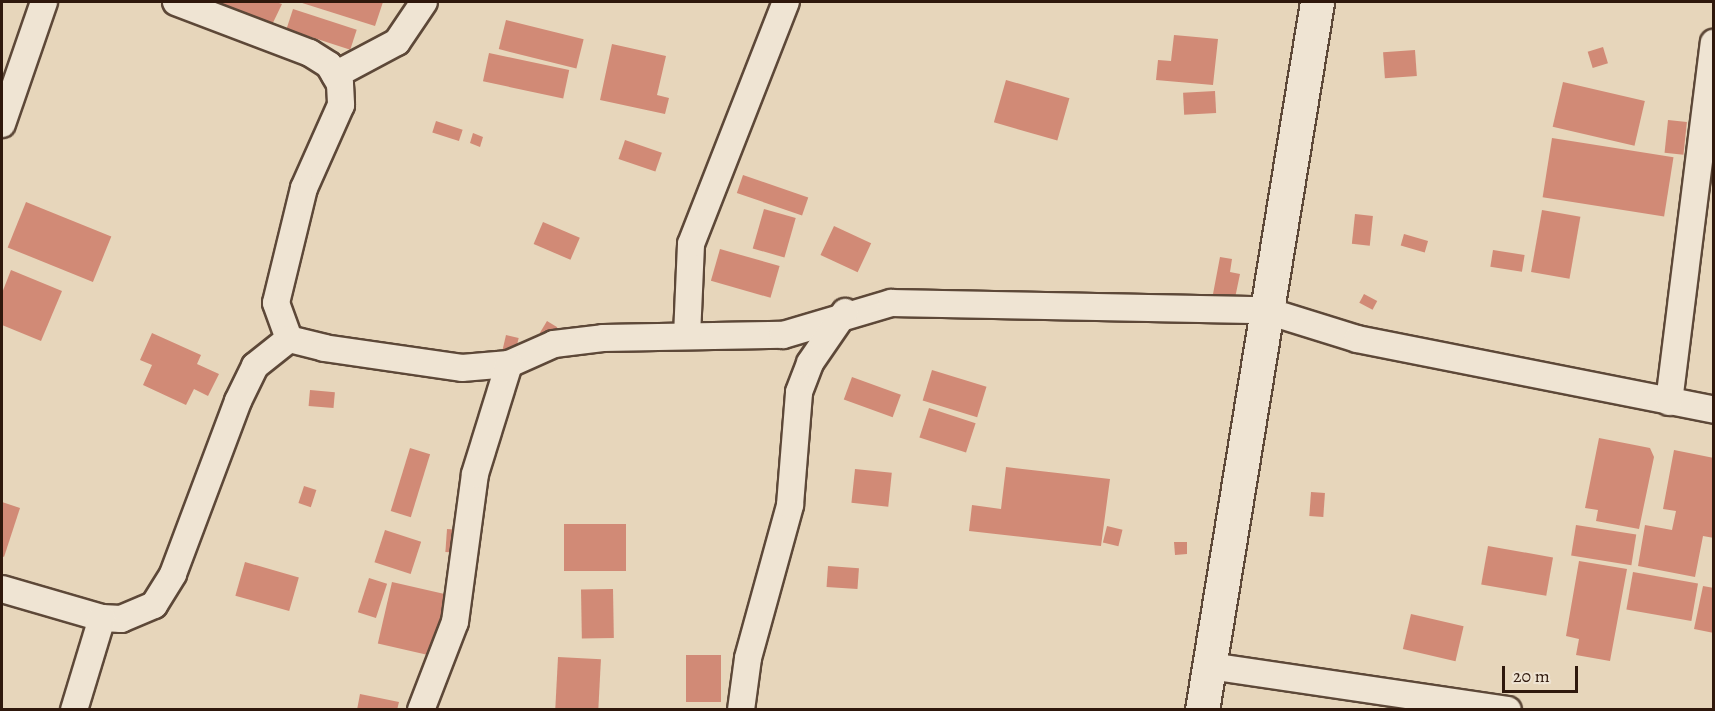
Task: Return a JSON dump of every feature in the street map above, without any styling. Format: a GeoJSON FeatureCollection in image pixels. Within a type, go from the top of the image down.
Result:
{"type":"FeatureCollection","features":[{"type":"Feature","properties":{"kind":"main road"},"geometry":{"type":"LineString","coordinates":[[1202,710],[1264,310],[1317,2]]}},
{"type":"Feature","properties":{"kind":"street"},"geometry":{"type":"LineString","coordinates":[[2,124],[44,2]]}},
{"type":"Feature","properties":{"kind":"street"},"geometry":{"type":"LineString","coordinates":[[176,2],[310,53],[336,75],[341,105],[304,188],[281,273],[276,303],[289,339]]}},
{"type":"Feature","properties":{"kind":"street"},"geometry":{"type":"LineString","coordinates":[[336,75],[398,42],[424,2]]}},
{"type":"Feature","properties":{"kind":"street"},"geometry":{"type":"LineString","coordinates":[[687,336],[691,244],[786,2]]}},
{"type":"Feature","properties":{"kind":"street"},"geometry":{"type":"LineString","coordinates":[[1669,402],[1713,43]]}},
{"type":"Feature","properties":{"kind":"street"},"geometry":{"type":"LineString","coordinates":[[2,588],[102,618],[140,614],[165,591],[238,401],[255,366],[289,339],[428,365],[509,364],[554,344],[687,336],[783,335],[846,312],[891,303],[956,302],[1264,310],[1357,339],[1713,410]]}},
{"type":"Feature","properties":{"kind":"street"},"geometry":{"type":"LineString","coordinates":[[741,710],[748,658],[790,505],[799,392],[810,363],[846,312]]}},
{"type":"Feature","properties":{"kind":"street"},"geometry":{"type":"LineString","coordinates":[[421,710],[455,622],[475,474],[509,364]]}},
{"type":"Feature","properties":{"kind":"street"},"geometry":{"type":"LineString","coordinates":[[74,710],[102,618]]}},
{"type":"Feature","properties":{"kind":"street"},"geometry":{"type":"LineString","coordinates":[[1210,666],[1508,710]]}},
{"type":"Feature","properties":{"kind":"building"},"geometry":{"type":"Polygon","coordinates":[[[208,2],[276,2],[282,4],[269,31],[208,2]]]}},
{"type":"Feature","properties":{"kind":"building"},"geometry":{"type":"Polygon","coordinates":[[[299,2],[383,2],[375,26],[299,2]]]}},
{"type":"Feature","properties":{"kind":"building"},"geometry":{"type":"Polygon","coordinates":[[[293,9],[357,30],[350,50],[287,29],[293,9]]]}},
{"type":"Feature","properties":{"kind":"building"},"geometry":{"type":"Polygon","coordinates":[[[506,20],[584,39],[576,68],[499,49],[506,20]]]}},
{"type":"Feature","properties":{"kind":"building"},"geometry":{"type":"Polygon","coordinates":[[[1174,35],[1218,39],[1213,85],[1156,80],[1158,60],[1171,61],[1174,35]]]}},
{"type":"Feature","properties":{"kind":"building"},"geometry":{"type":"Polygon","coordinates":[[[612,44],[666,56],[657,95],[669,98],[665,114],[600,100],[612,44]]]}},
{"type":"Feature","properties":{"kind":"building"},"geometry":{"type":"Polygon","coordinates":[[[1603,47],[1608,63],[1593,68],[1588,52],[1603,47]]]}},
{"type":"Feature","properties":{"kind":"building"},"geometry":{"type":"Polygon","coordinates":[[[1415,50],[1417,76],[1385,78],[1383,52],[1415,50]]]}},
{"type":"Feature","properties":{"kind":"building"},"geometry":{"type":"Polygon","coordinates":[[[489,53],[569,70],[563,98],[483,81],[489,53]]]}},
{"type":"Feature","properties":{"kind":"building"},"geometry":{"type":"Polygon","coordinates":[[[1006,80],[1069,98],[1057,140],[994,122],[1006,80]]]}},
{"type":"Feature","properties":{"kind":"building"},"geometry":{"type":"Polygon","coordinates":[[[1563,82],[1645,101],[1634,146],[1553,127],[1563,82]]]}},
{"type":"Feature","properties":{"kind":"building"},"geometry":{"type":"Polygon","coordinates":[[[1215,91],[1216,113],[1184,115],[1183,93],[1215,91]]]}},
{"type":"Feature","properties":{"kind":"building"},"geometry":{"type":"Polygon","coordinates":[[[1668,120],[1687,122],[1683,155],[1665,153],[1668,120]]]}},
{"type":"Feature","properties":{"kind":"building"},"geometry":{"type":"Polygon","coordinates":[[[436,121],[463,130],[459,141],[432,132],[436,121]]]}},
{"type":"Feature","properties":{"kind":"building"},"geometry":{"type":"Polygon","coordinates":[[[473,133],[483,137],[480,147],[470,143],[473,133]]]}},
{"type":"Feature","properties":{"kind":"building"},"geometry":{"type":"Polygon","coordinates":[[[1552,138],[1673,157],[1664,217],[1543,197],[1552,138]]]}},
{"type":"Feature","properties":{"kind":"building"},"geometry":{"type":"Polygon","coordinates":[[[625,140],[662,153],[655,172],[618,159],[625,140]]]}},
{"type":"Feature","properties":{"kind":"building"},"geometry":{"type":"Polygon","coordinates":[[[743,175],[808,197],[802,215],[737,193],[743,175]]]}},
{"type":"Feature","properties":{"kind":"building"},"geometry":{"type":"Polygon","coordinates":[[[26,202],[111,236],[93,282],[8,247],[26,202]]]}},
{"type":"Feature","properties":{"kind":"building"},"geometry":{"type":"Polygon","coordinates":[[[764,209],[796,218],[784,258],[753,248],[764,209]]]}},
{"type":"Feature","properties":{"kind":"building"},"geometry":{"type":"Polygon","coordinates":[[[1542,210],[1580,217],[1569,279],[1531,272],[1542,210]]]}},
{"type":"Feature","properties":{"kind":"building"},"geometry":{"type":"Polygon","coordinates":[[[1355,214],[1373,216],[1370,246],[1352,244],[1355,214]]]}},
{"type":"Feature","properties":{"kind":"building"},"geometry":{"type":"Polygon","coordinates":[[[543,222],[580,238],[570,260],[534,244],[543,222]]]}},
{"type":"Feature","properties":{"kind":"building"},"geometry":{"type":"Polygon","coordinates":[[[834,226],[871,243],[858,272],[820,255],[834,226]]]}},
{"type":"Feature","properties":{"kind":"building"},"geometry":{"type":"Polygon","coordinates":[[[1404,234],[1428,241],[1425,252],[1401,246],[1404,234]]]}},
{"type":"Feature","properties":{"kind":"building"},"geometry":{"type":"Polygon","coordinates":[[[720,249],[780,266],[771,298],[711,281],[720,249]]]}},
{"type":"Feature","properties":{"kind":"building"},"geometry":{"type":"Polygon","coordinates":[[[1493,250],[1525,255],[1522,272],[1490,267],[1493,250]]]}},
{"type":"Feature","properties":{"kind":"building"},"geometry":{"type":"Polygon","coordinates":[[[1220,257],[1232,259],[1230,272],[1240,274],[1235,298],[1213,294],[1220,257]]]}},
{"type":"Feature","properties":{"kind":"building"},"geometry":{"type":"Polygon","coordinates":[[[11,270],[62,291],[41,341],[2,325],[2,293],[11,270]]]}},
{"type":"Feature","properties":{"kind":"building"},"geometry":{"type":"Polygon","coordinates":[[[1364,294],[1377,301],[1373,310],[1359,303],[1364,294]]]}},
{"type":"Feature","properties":{"kind":"building"},"geometry":{"type":"Polygon","coordinates":[[[547,321],[557,327],[550,339],[540,333],[547,321]]]}},
{"type":"Feature","properties":{"kind":"building"},"geometry":{"type":"Polygon","coordinates":[[[152,333],[201,355],[197,364],[219,374],[208,396],[194,389],[186,405],[143,385],[152,365],[140,360],[152,333]]]}},
{"type":"Feature","properties":{"kind":"building"},"geometry":{"type":"Polygon","coordinates":[[[506,335],[519,338],[515,354],[502,351],[506,335]]]}},
{"type":"Feature","properties":{"kind":"building"},"geometry":{"type":"Polygon","coordinates":[[[932,370],[987,387],[977,417],[923,401],[932,370]]]}},
{"type":"Feature","properties":{"kind":"building"},"geometry":{"type":"Polygon","coordinates":[[[852,377],[901,395],[893,417],[844,400],[852,377]]]}},
{"type":"Feature","properties":{"kind":"building"},"geometry":{"type":"Polygon","coordinates":[[[310,390],[335,392],[334,408],[309,406],[310,390]]]}},
{"type":"Feature","properties":{"kind":"building"},"geometry":{"type":"Polygon","coordinates":[[[929,408],[976,423],[966,453],[919,437],[929,408]]]}},
{"type":"Feature","properties":{"kind":"building"},"geometry":{"type":"Polygon","coordinates":[[[1599,438],[1650,448],[1654,457],[1639,529],[1596,521],[1598,510],[1585,508],[1599,438]]]}},
{"type":"Feature","properties":{"kind":"building"},"geometry":{"type":"Polygon","coordinates":[[[410,448],[430,454],[411,517],[391,511],[410,448]]]}},
{"type":"Feature","properties":{"kind":"building"},"geometry":{"type":"Polygon","coordinates":[[[1674,450],[1714,458],[1714,538],[1703,536],[1695,577],[1638,566],[1645,525],[1672,530],[1676,511],[1663,509],[1674,450]]]}},
{"type":"Feature","properties":{"kind":"building"},"geometry":{"type":"Polygon","coordinates":[[[1006,467],[1110,479],[1101,546],[969,531],[972,505],[1001,509],[1006,467]]]}},
{"type":"Feature","properties":{"kind":"building"},"geometry":{"type":"Polygon","coordinates":[[[855,469],[892,473],[888,507],[851,503],[855,469]]]}},
{"type":"Feature","properties":{"kind":"building"},"geometry":{"type":"Polygon","coordinates":[[[304,486],[316,490],[311,507],[298,503],[304,486]]]}},
{"type":"Feature","properties":{"kind":"building"},"geometry":{"type":"Polygon","coordinates":[[[1311,492],[1325,493],[1323,517],[1309,516],[1311,492]]]}},
{"type":"Feature","properties":{"kind":"building"},"geometry":{"type":"Polygon","coordinates":[[[2,502],[20,508],[4,557],[2,556],[2,502]]]}},
{"type":"Feature","properties":{"kind":"building"},"geometry":{"type":"Polygon","coordinates":[[[564,524],[626,524],[626,571],[564,571],[564,524]]]}},
{"type":"Feature","properties":{"kind":"building"},"geometry":{"type":"Polygon","coordinates":[[[1576,525],[1636,535],[1631,565],[1571,556],[1576,525]]]}},
{"type":"Feature","properties":{"kind":"building"},"geometry":{"type":"Polygon","coordinates":[[[1107,526],[1123,530],[1118,546],[1103,542],[1107,526]]]}},
{"type":"Feature","properties":{"kind":"building"},"geometry":{"type":"Polygon","coordinates":[[[447,529],[461,530],[459,553],[445,552],[447,529]]]}},
{"type":"Feature","properties":{"kind":"building"},"geometry":{"type":"Polygon","coordinates":[[[385,530],[421,542],[411,574],[374,562],[385,530]]]}},
{"type":"Feature","properties":{"kind":"building"},"geometry":{"type":"Polygon","coordinates":[[[1174,542],[1187,542],[1187,554],[1175,555],[1174,542]]]}},
{"type":"Feature","properties":{"kind":"building"},"geometry":{"type":"Polygon","coordinates":[[[1488,546],[1553,557],[1546,596],[1481,584],[1488,546]]]}},
{"type":"Feature","properties":{"kind":"building"},"geometry":{"type":"Polygon","coordinates":[[[1579,561],[1627,569],[1610,661],[1576,655],[1579,639],[1566,636],[1579,561]]]}},
{"type":"Feature","properties":{"kind":"building"},"geometry":{"type":"Polygon","coordinates":[[[245,562],[299,577],[289,611],[235,596],[245,562]]]}},
{"type":"Feature","properties":{"kind":"building"},"geometry":{"type":"Polygon","coordinates":[[[828,566],[859,568],[857,589],[827,587],[828,566]]]}},
{"type":"Feature","properties":{"kind":"building"},"geometry":{"type":"Polygon","coordinates":[[[1633,572],[1698,583],[1691,621],[1626,609],[1633,572]]]}},
{"type":"Feature","properties":{"kind":"building"},"geometry":{"type":"Polygon","coordinates":[[[369,578],[387,584],[376,618],[358,612],[369,578]]]}},
{"type":"Feature","properties":{"kind":"building"},"geometry":{"type":"Polygon","coordinates":[[[392,582],[446,594],[431,656],[378,643],[392,582]]]}},
{"type":"Feature","properties":{"kind":"building"},"geometry":{"type":"Polygon","coordinates":[[[1703,586],[1714,588],[1714,633],[1694,629],[1703,586]]]}},
{"type":"Feature","properties":{"kind":"building"},"geometry":{"type":"Polygon","coordinates":[[[613,589],[614,638],[582,639],[581,590],[613,589]]]}},
{"type":"Feature","properties":{"kind":"building"},"geometry":{"type":"Polygon","coordinates":[[[1411,614],[1464,626],[1456,661],[1403,649],[1411,614]]]}},
{"type":"Feature","properties":{"kind":"building"},"geometry":{"type":"Polygon","coordinates":[[[686,655],[721,655],[721,702],[686,702],[686,655]]]}},
{"type":"Feature","properties":{"kind":"building"},"geometry":{"type":"Polygon","coordinates":[[[558,657],[601,659],[598,710],[555,710],[558,657]]]}},
{"type":"Feature","properties":{"kind":"building"},"geometry":{"type":"Polygon","coordinates":[[[360,694],[399,702],[397,710],[357,710],[360,694]]]}}]}
